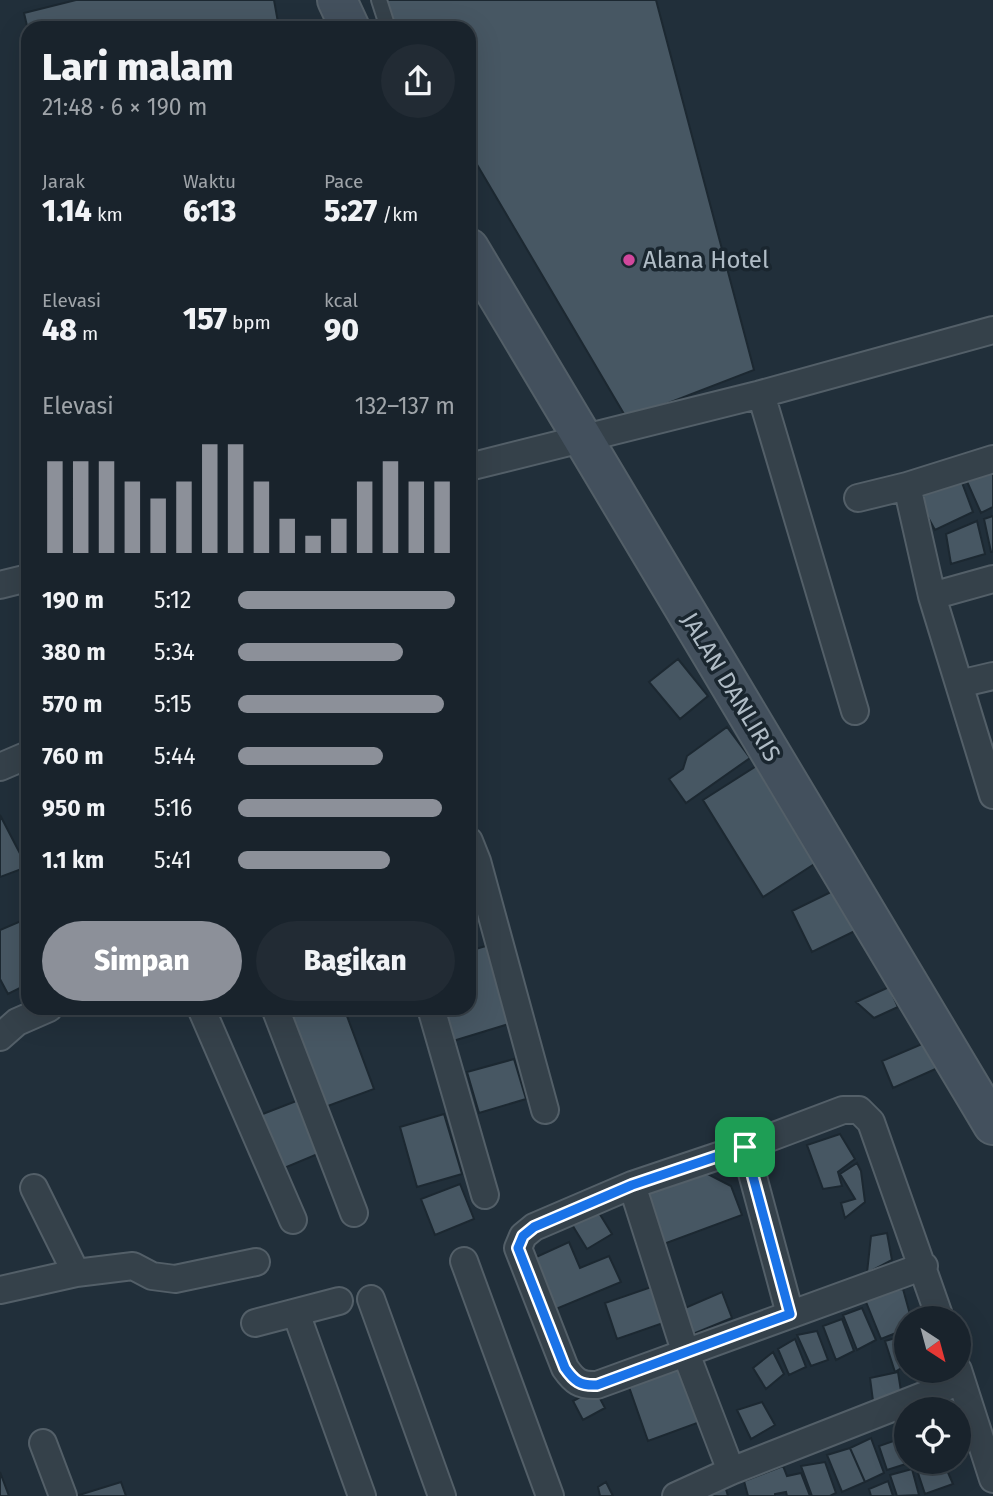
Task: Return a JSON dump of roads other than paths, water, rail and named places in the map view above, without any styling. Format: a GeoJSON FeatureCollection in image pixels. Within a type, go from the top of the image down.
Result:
{"type":"FeatureCollection","features":[{"type":"Feature","properties":{"kind":"street"},"geometry":{"type":"LineString","coordinates":[[337,0],[347,21]]}},
{"type":"Feature","properties":{"kind":"street","name":"JALAN DANLIRIS"},"geometry":{"type":"LineString","coordinates":[[476,260],[993,1123]]}},
{"type":"Feature","properties":{"kind":"street"},"geometry":{"type":"LineString","coordinates":[[476,465],[761,394],[993,330]]}},
{"type":"Feature","properties":{"kind":"street"},"geometry":{"type":"LineString","coordinates":[[761,394],[855,711]]}},
{"type":"Feature","properties":{"kind":"street"},"geometry":{"type":"LineString","coordinates":[[858,498],[993,459]]}},
{"type":"Feature","properties":{"kind":"street"},"geometry":{"type":"LineString","coordinates":[[907,486],[932,596],[992,785]]}},
{"type":"Feature","properties":{"kind":"street"},"geometry":{"type":"LineString","coordinates":[[932,596],[993,579]]}},
{"type":"Feature","properties":{"kind":"street"},"geometry":{"type":"LineString","coordinates":[[0,584],[21,580]]}},
{"type":"Feature","properties":{"kind":"street"},"geometry":{"type":"LineString","coordinates":[[959,684],[993,676]]}},
{"type":"Feature","properties":{"kind":"street"},"geometry":{"type":"LineString","coordinates":[[0,768],[21,758]]}},
{"type":"Feature","properties":{"kind":"street"},"geometry":{"type":"LineString","coordinates":[[476,859],[545,1110]]}},
{"type":"Feature","properties":{"kind":"street"},"geometry":{"type":"LineString","coordinates":[[0,1037],[17,1022],[33,1015]]}},
{"type":"Feature","properties":{"kind":"street"},"geometry":{"type":"LineString","coordinates":[[204,1015],[293,1220]]}},
{"type":"Feature","properties":{"kind":"street"},"geometry":{"type":"LineString","coordinates":[[278,1015],[354,1213]]}},
{"type":"Feature","properties":{"kind":"street"},"geometry":{"type":"LineString","coordinates":[[433,1015],[485,1195]]}},
{"type":"Feature","properties":{"kind":"street"},"geometry":{"type":"LineString","coordinates":[[924,1266],[597,1385],[587,1386],[578,1383],[565,1368],[518,1248],[523,1236],[534,1227],[632,1185],[843,1110],[859,1110],[871,1122],[924,1266],[936,1306]]}},
{"type":"Feature","properties":{"kind":"street"},"geometry":{"type":"LineString","coordinates":[[745,1147],[790,1314]]}},
{"type":"Feature","properties":{"kind":"street"},"geometry":{"type":"LineString","coordinates":[[632,1185],[685,1351],[731,1471]]}},
{"type":"Feature","properties":{"kind":"street"},"geometry":{"type":"LineString","coordinates":[[34,1188],[76,1273]]}},
{"type":"Feature","properties":{"kind":"street"},"geometry":{"type":"LineString","coordinates":[[464,1261],[550,1496]]}},
{"type":"Feature","properties":{"kind":"street"},"geometry":{"type":"LineString","coordinates":[[0,1290],[76,1273],[133,1266],[152,1276],[175,1279],[256,1262]]}},
{"type":"Feature","properties":{"kind":"street"},"geometry":{"type":"LineString","coordinates":[[371,1298],[442,1496]]}},
{"type":"Feature","properties":{"kind":"street"},"geometry":{"type":"LineString","coordinates":[[255,1323],[339,1301]]}},
{"type":"Feature","properties":{"kind":"street"},"geometry":{"type":"LineString","coordinates":[[296,1313],[362,1496]]}},
{"type":"Feature","properties":{"kind":"street"},"geometry":{"type":"LineString","coordinates":[[676,1496],[942,1383]]}},
{"type":"Feature","properties":{"kind":"street"},"geometry":{"type":"LineString","coordinates":[[961,1383],[993,1479]]}},
{"type":"Feature","properties":{"kind":"street"},"geometry":{"type":"LineString","coordinates":[[43,1443],[63,1496]]}},
{"type":"Feature","properties":{"kind":"lane"},"geometry":{"type":"LineString","coordinates":[[379,0],[385,21]]}},
{"type":"Feature","properties":{"kind":"place","name":"Alana Hotel"},"geometry":{"type":"Point","coordinates":[629,260]}}]}
